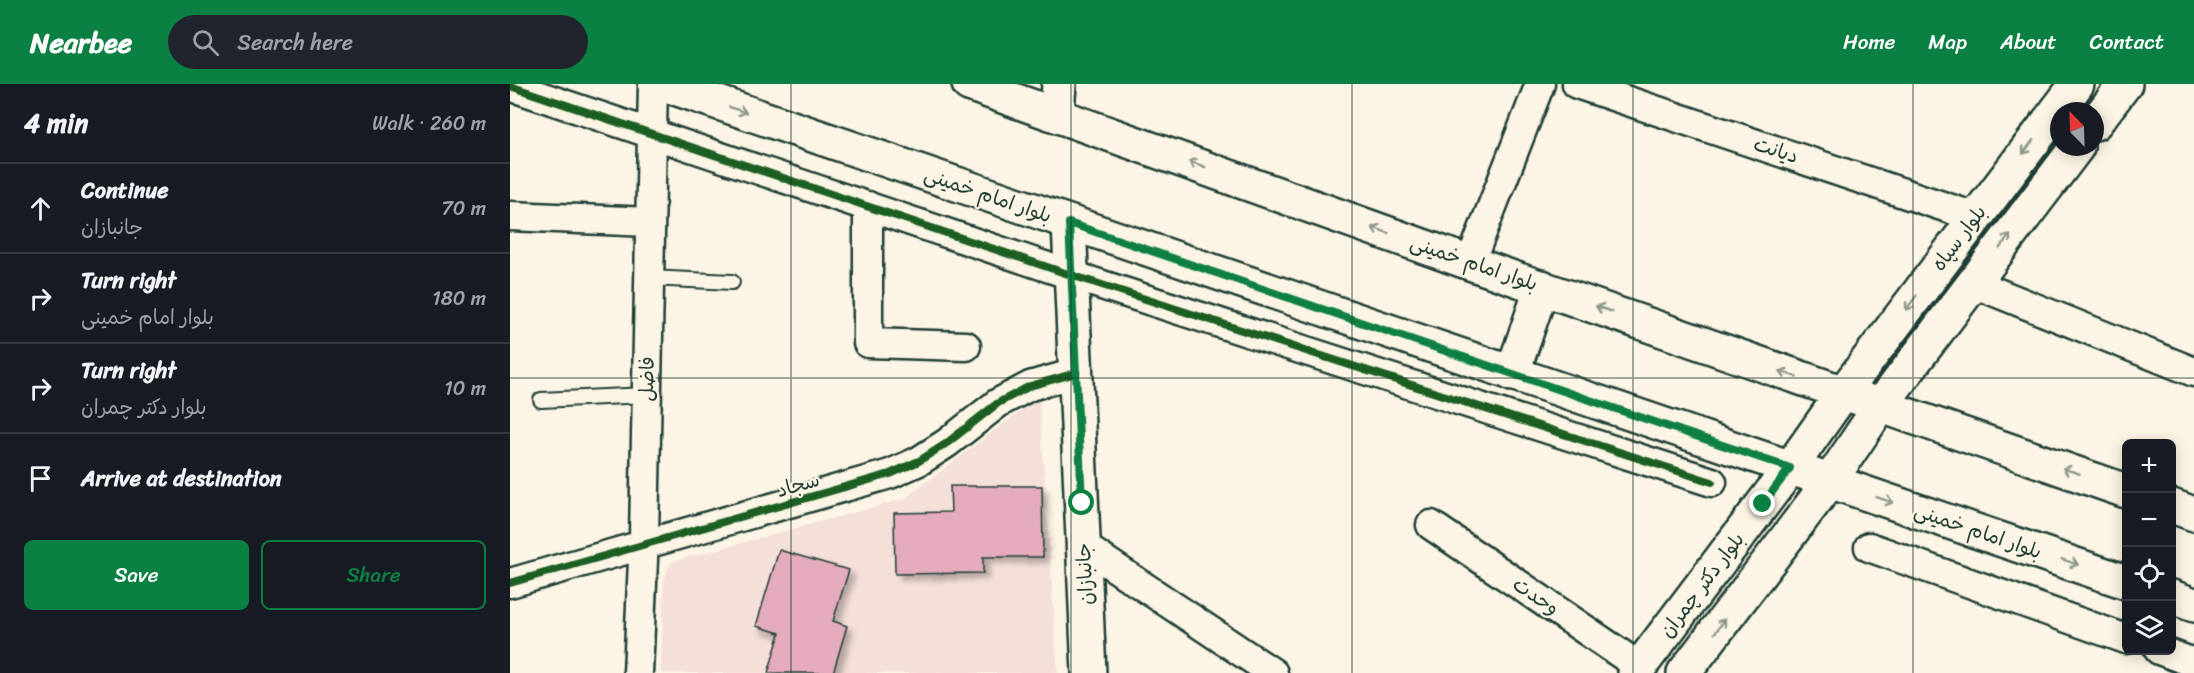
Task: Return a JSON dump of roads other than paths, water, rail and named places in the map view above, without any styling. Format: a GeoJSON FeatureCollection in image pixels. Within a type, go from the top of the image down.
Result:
{"type":"FeatureCollection","features":[{"type":"Feature","properties":{"kind":"main road","name":"بلوار امام خمینی"},"geometry":{"type":"LineString","coordinates":[[663,84],[2122,580]]}},
{"type":"Feature","properties":{"kind":"main road","name":"بلوار امام خمینی"},"geometry":{"type":"LineString","coordinates":[[969,84],[1058,99],[1470,263],[1881,405]]}},
{"type":"Feature","properties":{"kind":"main road","name":"بلوار سپاه"},"geometry":{"type":"LineString","coordinates":[[1790,468],[1843,393],[2077,84]]}},
{"type":"Feature","properties":{"kind":"main road"},"geometry":{"type":"LineString","coordinates":[[2104,111],[2125,84]]}},
{"type":"Feature","properties":{"kind":"main road","name":"بلوار سپاه"},"geometry":{"type":"LineString","coordinates":[[1830,481],[1881,405],[2070,156]]}},
{"type":"Feature","properties":{"kind":"main road","name":"جانبازان"},"geometry":{"type":"LineString","coordinates":[[1069,223],[1089,673]]}},
{"type":"Feature","properties":{"kind":"main road"},"geometry":{"type":"LineString","coordinates":[[1512,374],[1542,287]]}},
{"type":"Feature","properties":{"kind":"main road"},"geometry":{"type":"LineString","coordinates":[[1881,405],[2122,488]]}},
{"type":"Feature","properties":{"kind":"main road","name":"بلوار دکتر چمران"},"geometry":{"type":"LineString","coordinates":[[1638,670],[1790,468]]}},
{"type":"Feature","properties":{"kind":"main road","name":"بلوار دکتر چمران"},"geometry":{"type":"LineString","coordinates":[[1684,673],[1830,481]]}},
{"type":"Feature","properties":{"kind":"main road"},"geometry":{"type":"LineString","coordinates":[[2176,507],[2194,514]]}},
{"type":"Feature","properties":{"kind":"main road"},"geometry":{"type":"LineString","coordinates":[[2176,598],[2194,605]]}},
{"type":"Feature","properties":{"kind":"street","name":"فاضل"},"geometry":{"type":"LineString","coordinates":[[638,673],[644,545],[653,84]]}},
{"type":"Feature","properties":{"kind":"street"},"geometry":{"type":"LineString","coordinates":[[1470,263],[1539,84]]}},
{"type":"Feature","properties":{"kind":"street","name":"دیانت"},"geometry":{"type":"LineString","coordinates":[[1577,84],[1975,217]]}},
{"type":"Feature","properties":{"kind":"street"},"geometry":{"type":"LineString","coordinates":[[510,86],[1071,274],[1712,482]]}},
{"type":"Feature","properties":{"kind":"street"},"geometry":{"type":"LineString","coordinates":[[868,206],[868,343],[966,346]]}},
{"type":"Feature","properties":{"kind":"street"},"geometry":{"type":"LineString","coordinates":[[510,216],[650,222]]}},
{"type":"Feature","properties":{"kind":"street"},"geometry":{"type":"LineString","coordinates":[[1973,283],[2194,372]]}},
{"type":"Feature","properties":{"kind":"street","name":"سجاد"},"geometry":{"type":"LineString","coordinates":[[510,583],[890,474],[919,461],[947,443],[998,403],[1030,386],[1076,373]]}},
{"type":"Feature","properties":{"kind":"street","name":"وحدت"},"geometry":{"type":"LineString","coordinates":[[1431,525],[1638,670]]}},
{"type":"Feature","properties":{"kind":"street"},"geometry":{"type":"LineString","coordinates":[[1083,546],[1273,673]]}},
{"type":"Feature","properties":{"kind":"street"},"geometry":{"type":"LineString","coordinates":[[1869,547],[2122,637]]}},
{"type":"Feature","properties":{"kind":"street"},"geometry":{"type":"LineString","coordinates":[[2171,655],[2194,663]]}},
{"type":"Feature","properties":{"kind":"lane"},"geometry":{"type":"LineString","coordinates":[[649,278],[732,282]]}},
{"type":"Feature","properties":{"kind":"lane"},"geometry":{"type":"LineString","coordinates":[[541,400],[647,395]]}}]}
